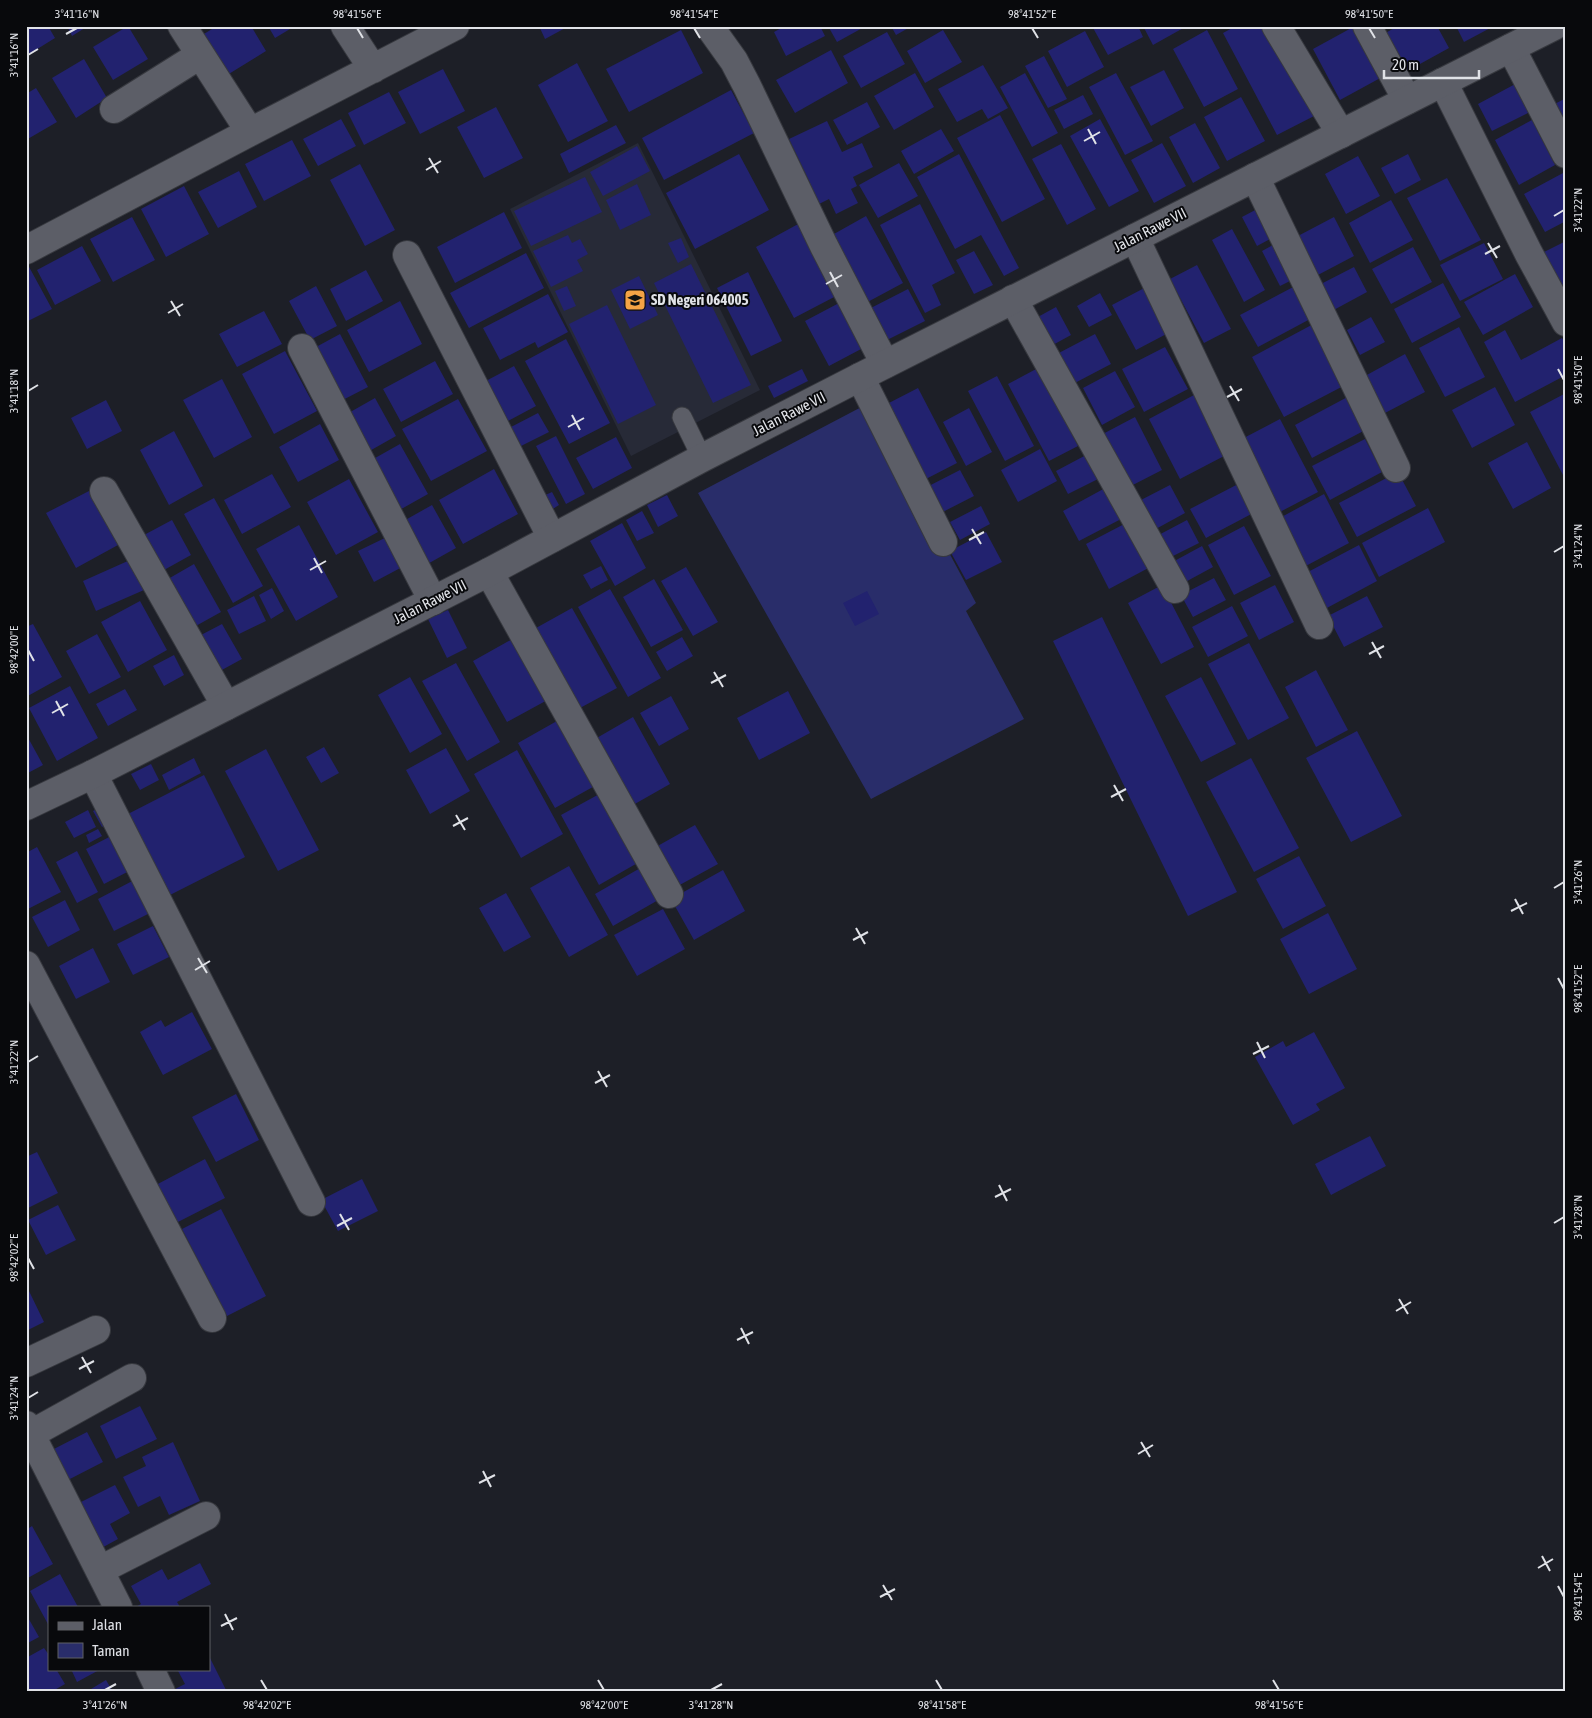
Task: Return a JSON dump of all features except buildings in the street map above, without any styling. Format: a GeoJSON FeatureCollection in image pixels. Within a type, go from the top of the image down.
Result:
{"type":"FeatureCollection","features":[{"type":"Feature","properties":{"kind":"street"},"geometry":{"type":"LineString","coordinates":[[182,26],[250,132]]}},
{"type":"Feature","properties":{"kind":"street"},"geometry":{"type":"LineString","coordinates":[[345,26],[373,69]]}},
{"type":"Feature","properties":{"kind":"street"},"geometry":{"type":"LineString","coordinates":[[26,250],[455,26]]}},
{"type":"Feature","properties":{"kind":"street"},"geometry":{"type":"LineString","coordinates":[[709,26],[734,61],[824,246],[885,364]]}},
{"type":"Feature","properties":{"kind":"street"},"geometry":{"type":"LineString","coordinates":[[1276,26],[1341,134]]}},
{"type":"Feature","properties":{"kind":"street"},"geometry":{"type":"LineString","coordinates":[[1367,26],[1407,100]]}},
{"type":"Feature","properties":{"kind":"street","name":"Jalan Rawe VII"},"geometry":{"type":"LineString","coordinates":[[26,806],[93,774],[433,601],[702,458],[1511,48],[1543,29]]}},
{"type":"Feature","properties":{"kind":"street"},"geometry":{"type":"LineString","coordinates":[[1511,48],[1566,154]]}},
{"type":"Feature","properties":{"kind":"street"},"geometry":{"type":"LineString","coordinates":[[114,109],[200,55]]}},
{"type":"Feature","properties":{"kind":"street"},"geometry":{"type":"LineString","coordinates":[[1443,82],[1529,254],[1566,322]]}},
{"type":"Feature","properties":{"kind":"street"},"geometry":{"type":"LineString","coordinates":[[1255,177],[1396,468]]}},
{"type":"Feature","properties":{"kind":"street"},"geometry":{"type":"LineString","coordinates":[[1135,238],[1319,625]]}},
{"type":"Feature","properties":{"kind":"street"},"geometry":{"type":"LineString","coordinates":[[407,255],[552,538]]}},
{"type":"Feature","properties":{"kind":"street"},"geometry":{"type":"LineString","coordinates":[[1013,299],[1175,589]]}},
{"type":"Feature","properties":{"kind":"street"},"geometry":{"type":"LineString","coordinates":[[302,348],[433,601]]}},
{"type":"Feature","properties":{"kind":"street"},"geometry":{"type":"LineString","coordinates":[[860,377],[943,542]]}},
{"type":"Feature","properties":{"kind":"street"},"geometry":{"type":"LineString","coordinates":[[104,491],[226,706]]}},
{"type":"Feature","properties":{"kind":"street"},"geometry":{"type":"LineString","coordinates":[[489,572],[669,894]]}},
{"type":"Feature","properties":{"kind":"street"},"geometry":{"type":"LineString","coordinates":[[93,774],[311,1202]]}},
{"type":"Feature","properties":{"kind":"street"},"geometry":{"type":"LineString","coordinates":[[26,965],[212,1318]]}},
{"type":"Feature","properties":{"kind":"street"},"geometry":{"type":"LineString","coordinates":[[26,1364],[96,1330]]}},
{"type":"Feature","properties":{"kind":"street"},"geometry":{"type":"LineString","coordinates":[[118,1606],[28,1429],[132,1378]]}},
{"type":"Feature","properties":{"kind":"street"},"geometry":{"type":"LineString","coordinates":[[100,1570],[206,1516]]}},
{"type":"Feature","properties":{"kind":"street"},"geometry":{"type":"LineString","coordinates":[[150,1670],[161,1692]]}},
{"type":"Feature","properties":{"kind":"lane"},"geometry":{"type":"LineString","coordinates":[[682,417],[702,458]]}},
{"type":"Feature","properties":{"kind":"shaded area","name":"SD Negeri 064005"},"geometry":{"type":"Polygon","coordinates":[[[638,143],[760,390],[631,456],[510,209],[638,143]]]}},
{"type":"Feature","properties":{"kind":"green space"},"geometry":{"type":"Polygon","coordinates":[[[869,403],[976,603],[966,611],[1024,719],[871,799],[698,493],[869,403]]]}},
{"type":"Feature","properties":{"kind":"place","name":"SD Negeri 064005"},"geometry":{"type":"Point","coordinates":[635,300]}}]}
